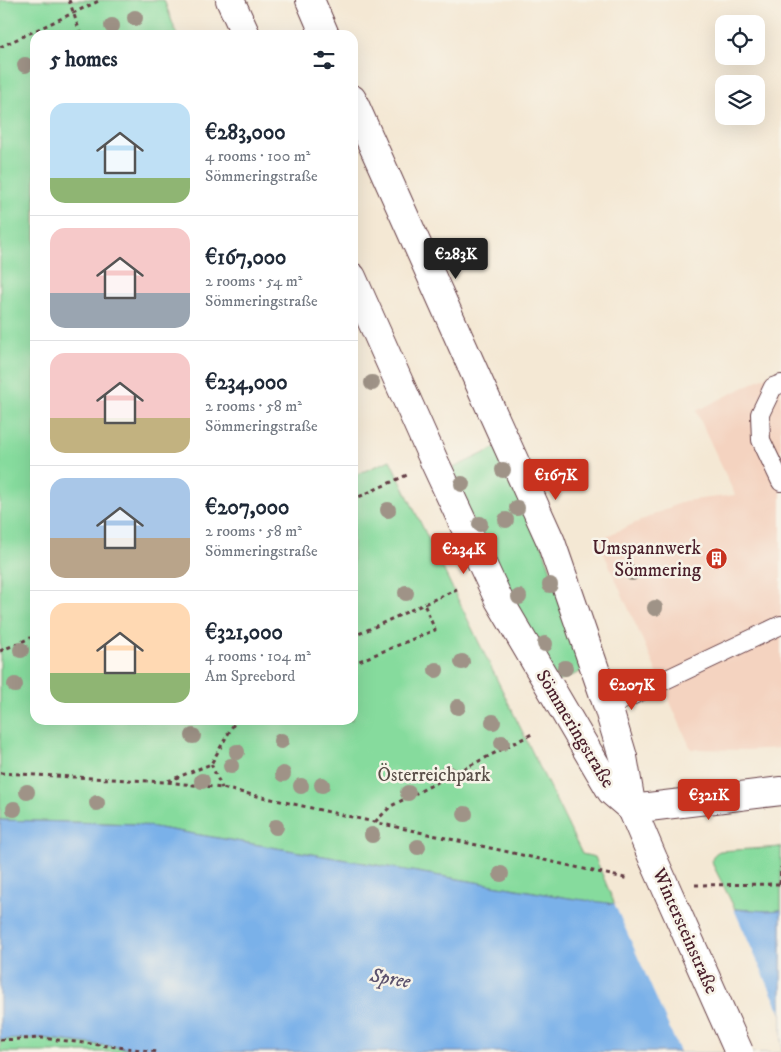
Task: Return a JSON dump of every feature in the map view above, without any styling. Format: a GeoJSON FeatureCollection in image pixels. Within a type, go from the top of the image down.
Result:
{"type":"FeatureCollection","features":[{"type":"Feature","properties":{"kind":"street"},"geometry":{"type":"LineString","coordinates":[[230,0],[244,30]]}},
{"type":"Feature","properties":{"kind":"street"},"geometry":{"type":"LineString","coordinates":[[310,0],[323,30]]}},
{"type":"Feature","properties":{"kind":"street","name":"Sömmeringstraße"},"geometry":{"type":"LineString","coordinates":[[358,113],[551,542],[608,707],[623,757],[632,809]]}},
{"type":"Feature","properties":{"kind":"street","name":"Sömmeringstraße"},"geometry":{"type":"LineString","coordinates":[[358,290],[499,600],[611,792],[632,809]]}},
{"type":"Feature","properties":{"kind":"street"},"geometry":{"type":"LineString","coordinates":[[632,809],[781,791]]}},
{"type":"Feature","properties":{"kind":"street","name":"Wintersteinstraße"},"geometry":{"type":"LineString","coordinates":[[632,809],[739,1052]]}},
{"type":"Feature","properties":{"kind":"lane"},"geometry":{"type":"LineString","coordinates":[[781,384],[773,387],[760,414],[761,440],[781,482]]}},
{"type":"Feature","properties":{"kind":"lane"},"geometry":{"type":"LineString","coordinates":[[608,707],[781,625]]}},
{"type":"Feature","properties":{"kind":"path"},"geometry":{"type":"LineString","coordinates":[[69,0],[79,30]]}},
{"type":"Feature","properties":{"kind":"path"},"geometry":{"type":"LineString","coordinates":[[37,30],[101,0]]}},
{"type":"Feature","properties":{"kind":"path"},"geometry":{"type":"LineString","coordinates":[[0,47],[30,33]]}},
{"type":"Feature","properties":{"kind":"path"},"geometry":{"type":"LineString","coordinates":[[358,497],[407,475]]}},
{"type":"Feature","properties":{"kind":"path"},"geometry":{"type":"LineString","coordinates":[[358,634],[457,589]]}},
{"type":"Feature","properties":{"kind":"path"},"geometry":{"type":"LineString","coordinates":[[358,662],[435,630],[424,604]]}},
{"type":"Feature","properties":{"kind":"path"},"geometry":{"type":"LineString","coordinates":[[0,651],[30,638]]}},
{"type":"Feature","properties":{"kind":"path"},"geometry":{"type":"LineString","coordinates":[[166,782],[211,764],[233,725]]}},
{"type":"Feature","properties":{"kind":"path"},"geometry":{"type":"LineString","coordinates":[[374,822],[391,806],[532,734]]}},
{"type":"Feature","properties":{"kind":"path"},"geometry":{"type":"LineString","coordinates":[[211,764],[222,788]]}},
{"type":"Feature","properties":{"kind":"path"},"geometry":{"type":"LineString","coordinates":[[0,773],[166,782],[222,788],[634,880]]}},
{"type":"Feature","properties":{"kind":"path"},"geometry":{"type":"LineString","coordinates":[[693,885],[781,884],[781,867]]}},
{"type":"Feature","properties":{"kind":"path"},"geometry":{"type":"LineString","coordinates":[[0,1040],[42,1038],[158,1052]]}},
{"type":"Feature","properties":{"kind":"shaded area"},"geometry":{"type":"Polygon","coordinates":[[[781,369],[781,748],[745,750],[691,749],[598,540],[684,501],[735,495],[696,411],[781,369]]]}},
{"type":"Feature","properties":{"kind":"green space","name":"Österreichpark"},"geometry":{"type":"Polygon","coordinates":[[[0,0],[164,0],[175,30],[30,30],[30,725],[358,725],[358,474],[390,460],[582,854],[595,857],[615,905],[136,824],[0,820],[0,0]]]}},
{"type":"Feature","properties":{"kind":"green space"},"geometry":{"type":"Polygon","coordinates":[[[497,447],[539,536],[585,670],[557,682],[497,573],[449,470],[497,447]]]}},
{"type":"Feature","properties":{"kind":"green space"},"geometry":{"type":"Polygon","coordinates":[[[781,847],[781,910],[735,909],[713,865],[712,858],[714,855],[720,851],[781,847]]]}},
{"type":"Feature","properties":{"kind":"green space"},"geometry":{"type":"Polygon","coordinates":[[[42,1038],[158,1052],[0,1052],[0,1040],[42,1038]]]}},
{"type":"Feature","properties":{"kind":"water","name":"Spree"},"geometry":{"type":"Polygon","coordinates":[[[0,820],[136,824],[569,898],[662,910],[781,910],[781,1052],[158,1052],[42,1038],[0,1040],[0,820]]]}},
{"type":"Feature","properties":{"kind":"pier"},"geometry":{"type":"Polygon","coordinates":[[[614,903],[662,908],[733,907],[781,1014],[781,1052],[680,1052],[614,903]]]}},
{"type":"Feature","properties":{"kind":"place","name":"Umspannwerk Sömmering"},"geometry":{"type":"Point","coordinates":[717,559]}}]}
